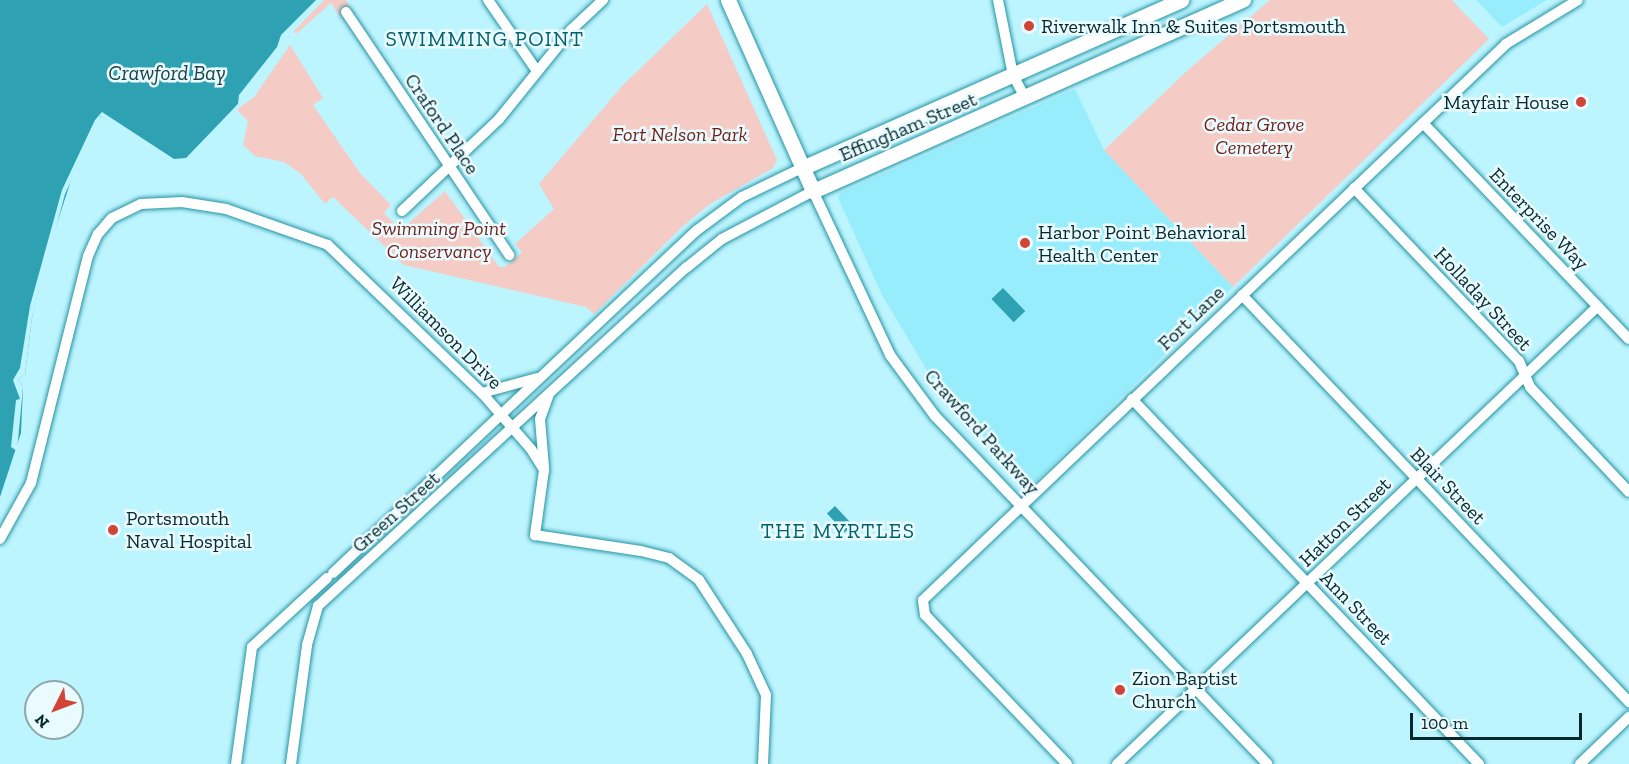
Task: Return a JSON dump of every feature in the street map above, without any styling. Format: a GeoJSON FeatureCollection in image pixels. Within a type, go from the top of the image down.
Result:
{"type":"FeatureCollection","features":[{"type":"Feature","properties":{"kind":"main road","name":"Crawford Parkway"},"geometry":{"type":"LineString","coordinates":[[728,0],[813,191]]}},
{"type":"Feature","properties":{"kind":"main road","name":"Effingham Street"},"geometry":{"type":"LineString","coordinates":[[802,168],[1181,0]]}},
{"type":"Feature","properties":{"kind":"main road","name":"Effingham Street"},"geometry":{"type":"LineString","coordinates":[[813,191],[1026,99],[1243,0]]}},
{"type":"Feature","properties":{"kind":"street"},"geometry":{"type":"LineString","coordinates":[[488,0],[537,71]]}},
{"type":"Feature","properties":{"kind":"street"},"geometry":{"type":"LineString","coordinates":[[402,211],[500,119],[537,71],[603,0]]}},
{"type":"Feature","properties":{"kind":"street"},"geometry":{"type":"LineString","coordinates":[[998,0],[1013,75],[1026,99]]}},
{"type":"Feature","properties":{"kind":"street","name":"Fort Lane"},"geometry":{"type":"LineString","coordinates":[[1067,764],[925,615],[921,605],[926,596],[1506,44],[1578,0]]}},
{"type":"Feature","properties":{"kind":"street","name":"Craford Place"},"geometry":{"type":"LineString","coordinates":[[346,12],[448,168],[509,255]]}},
{"type":"Feature","properties":{"kind":"street","name":"Enterprise Way"},"geometry":{"type":"LineString","coordinates":[[1423,123],[1629,339]]}},
{"type":"Feature","properties":{"kind":"street","name":"Effingham Street"},"geometry":{"type":"LineString","coordinates":[[602,321],[717,214],[802,168]]}},
{"type":"Feature","properties":{"kind":"street","name":"Holladay Street"},"geometry":{"type":"LineString","coordinates":[[1354,188],[1519,361],[1530,387],[1629,492]]}},
{"type":"Feature","properties":{"kind":"street","name":"Effingham Street"},"geometry":{"type":"LineString","coordinates":[[614,333],[722,239],[813,191]]}},
{"type":"Feature","properties":{"kind":"street","name":"Crawford Parkway"},"geometry":{"type":"LineString","coordinates":[[813,191],[890,354],[935,416],[1019,507],[1267,764]]}},
{"type":"Feature","properties":{"kind":"street","name":"Williamson Drive"},"geometry":{"type":"LineString","coordinates":[[0,539],[31,483],[93,243],[112,218],[141,204],[182,202],[226,209],[320,240],[345,259],[482,393],[514,429],[544,470]]}},
{"type":"Feature","properties":{"kind":"street","name":"Blair Street"},"geometry":{"type":"LineString","coordinates":[[1242,295],[1629,702]]}},
{"type":"Feature","properties":{"kind":"street","name":"Hatton Street"},"geometry":{"type":"LineString","coordinates":[[1117,764],[1598,306]]}},
{"type":"Feature","properties":{"kind":"street","name":"Green Street"},"geometry":{"type":"LineString","coordinates":[[236,764],[252,647],[500,413],[602,321]]}},
{"type":"Feature","properties":{"kind":"street","name":"Green Street"},"geometry":{"type":"LineString","coordinates":[[291,764],[307,645],[318,606],[514,429],[550,391],[614,333]]}},
{"type":"Feature","properties":{"kind":"street"},"geometry":{"type":"LineString","coordinates":[[482,393],[540,377]]}},
{"type":"Feature","properties":{"kind":"street"},"geometry":{"type":"LineString","coordinates":[[550,391],[540,419],[544,470],[535,535],[669,558],[699,580],[712,596],[747,654],[766,695],[763,764]]}},
{"type":"Feature","properties":{"kind":"street","name":"Ann Street"},"geometry":{"type":"LineString","coordinates":[[1132,399],[1479,764]]}},
{"type":"Feature","properties":{"kind":"street"},"geometry":{"type":"LineString","coordinates":[[1580,764],[1629,717]]}},
{"type":"Feature","properties":{"kind":"shaded area"},"geometry":{"type":"Polygon","coordinates":[[[1476,0],[1547,0],[1502,27],[1476,0]]]}},
{"type":"Feature","properties":{"kind":"shaded area","name":"Harbor Point Behavioral Health Center"},"geometry":{"type":"Polygon","coordinates":[[[1075,89],[1104,150],[1233,287],[1033,484],[1022,480],[931,377],[882,295],[838,198],[840,193],[1075,89]]]}},
{"type":"Feature","properties":{"kind":"green space"},"geometry":{"type":"Polygon","coordinates":[[[321,0],[346,0],[351,8],[340,17],[331,3],[296,34],[291,28],[321,0]]]}},
{"type":"Feature","properties":{"kind":"green space","name":"Cedar Grove Cemetery"},"geometry":{"type":"Polygon","coordinates":[[[1270,0],[1452,0],[1489,39],[1233,287],[1104,150],[1189,69],[1270,0]]]}},
{"type":"Feature","properties":{"kind":"green space","name":"Fort Nelson Park"},"geometry":{"type":"Polygon","coordinates":[[[707,4],[777,160],[773,168],[710,204],[683,226],[594,314],[586,307],[404,265],[333,197],[325,204],[301,174],[284,162],[255,156],[243,145],[248,121],[235,108],[290,45],[323,98],[313,105],[360,173],[391,205],[384,213],[401,230],[445,191],[499,267],[505,267],[522,252],[515,244],[554,209],[539,184],[622,86],[707,4]]]}},
{"type":"Feature","properties":{"kind":"water","name":"Crawford Bay"},"geometry":{"type":"Polygon","coordinates":[[[0,0],[321,0],[299,20],[238,104],[183,165],[101,116],[76,165],[50,245],[32,317],[25,375],[18,379],[23,387],[21,433],[0,497],[0,0]]]}},
{"type":"Feature","properties":{"kind":"water"},"geometry":{"type":"Polygon","coordinates":[[[1003,288],[1025,311],[1014,322],[991,299],[1003,288]]]}},
{"type":"Feature","properties":{"kind":"water"},"geometry":{"type":"Polygon","coordinates":[[[835,506],[853,525],[845,533],[827,514],[835,506]]]}},
{"type":"Feature","properties":{"kind":"pier"},"geometry":{"type":"Polygon","coordinates":[[[316,0],[324,0],[286,39],[288,48],[254,97],[240,107],[184,168],[175,167],[101,116],[65,194],[32,317],[25,375],[18,379],[23,387],[17,451],[11,447],[16,400],[20,399],[13,380],[20,368],[30,306],[62,190],[95,120],[102,112],[174,159],[186,158],[238,104],[239,95],[277,47],[281,35],[316,0]]]}},
{"type":"Feature","properties":{"kind":"place","name":"Riverwalk Inn & Suites Portsmouth"},"geometry":{"type":"Point","coordinates":[1029,26]}},
{"type":"Feature","properties":{"kind":"place","name":"Mayfair House"},"geometry":{"type":"Point","coordinates":[1581,102]}},
{"type":"Feature","properties":{"kind":"place","name":"Harbor Point Behavioral Health Center"},"geometry":{"type":"Point","coordinates":[1025,243]}},
{"type":"Feature","properties":{"kind":"place","name":"Portsmouth Naval Hospital"},"geometry":{"type":"Point","coordinates":[113,530]}},
{"type":"Feature","properties":{"kind":"place","name":"Zion Baptist Church"},"geometry":{"type":"Point","coordinates":[1120,690]}},
{"type":"Feature","properties":{"kind":"district","name":"SWIMMING POINT"},"geometry":{"type":"Point","coordinates":[485,39]}},
{"type":"Feature","properties":{"kind":"district","name":"THE MYRTLES"},"geometry":{"type":"Point","coordinates":[838,531]}},
{"type":"Feature","properties":{"kind":"park label","name":"Swimming Point Conservancy"},"geometry":{"type":"Point","coordinates":[439,240]}}]}
